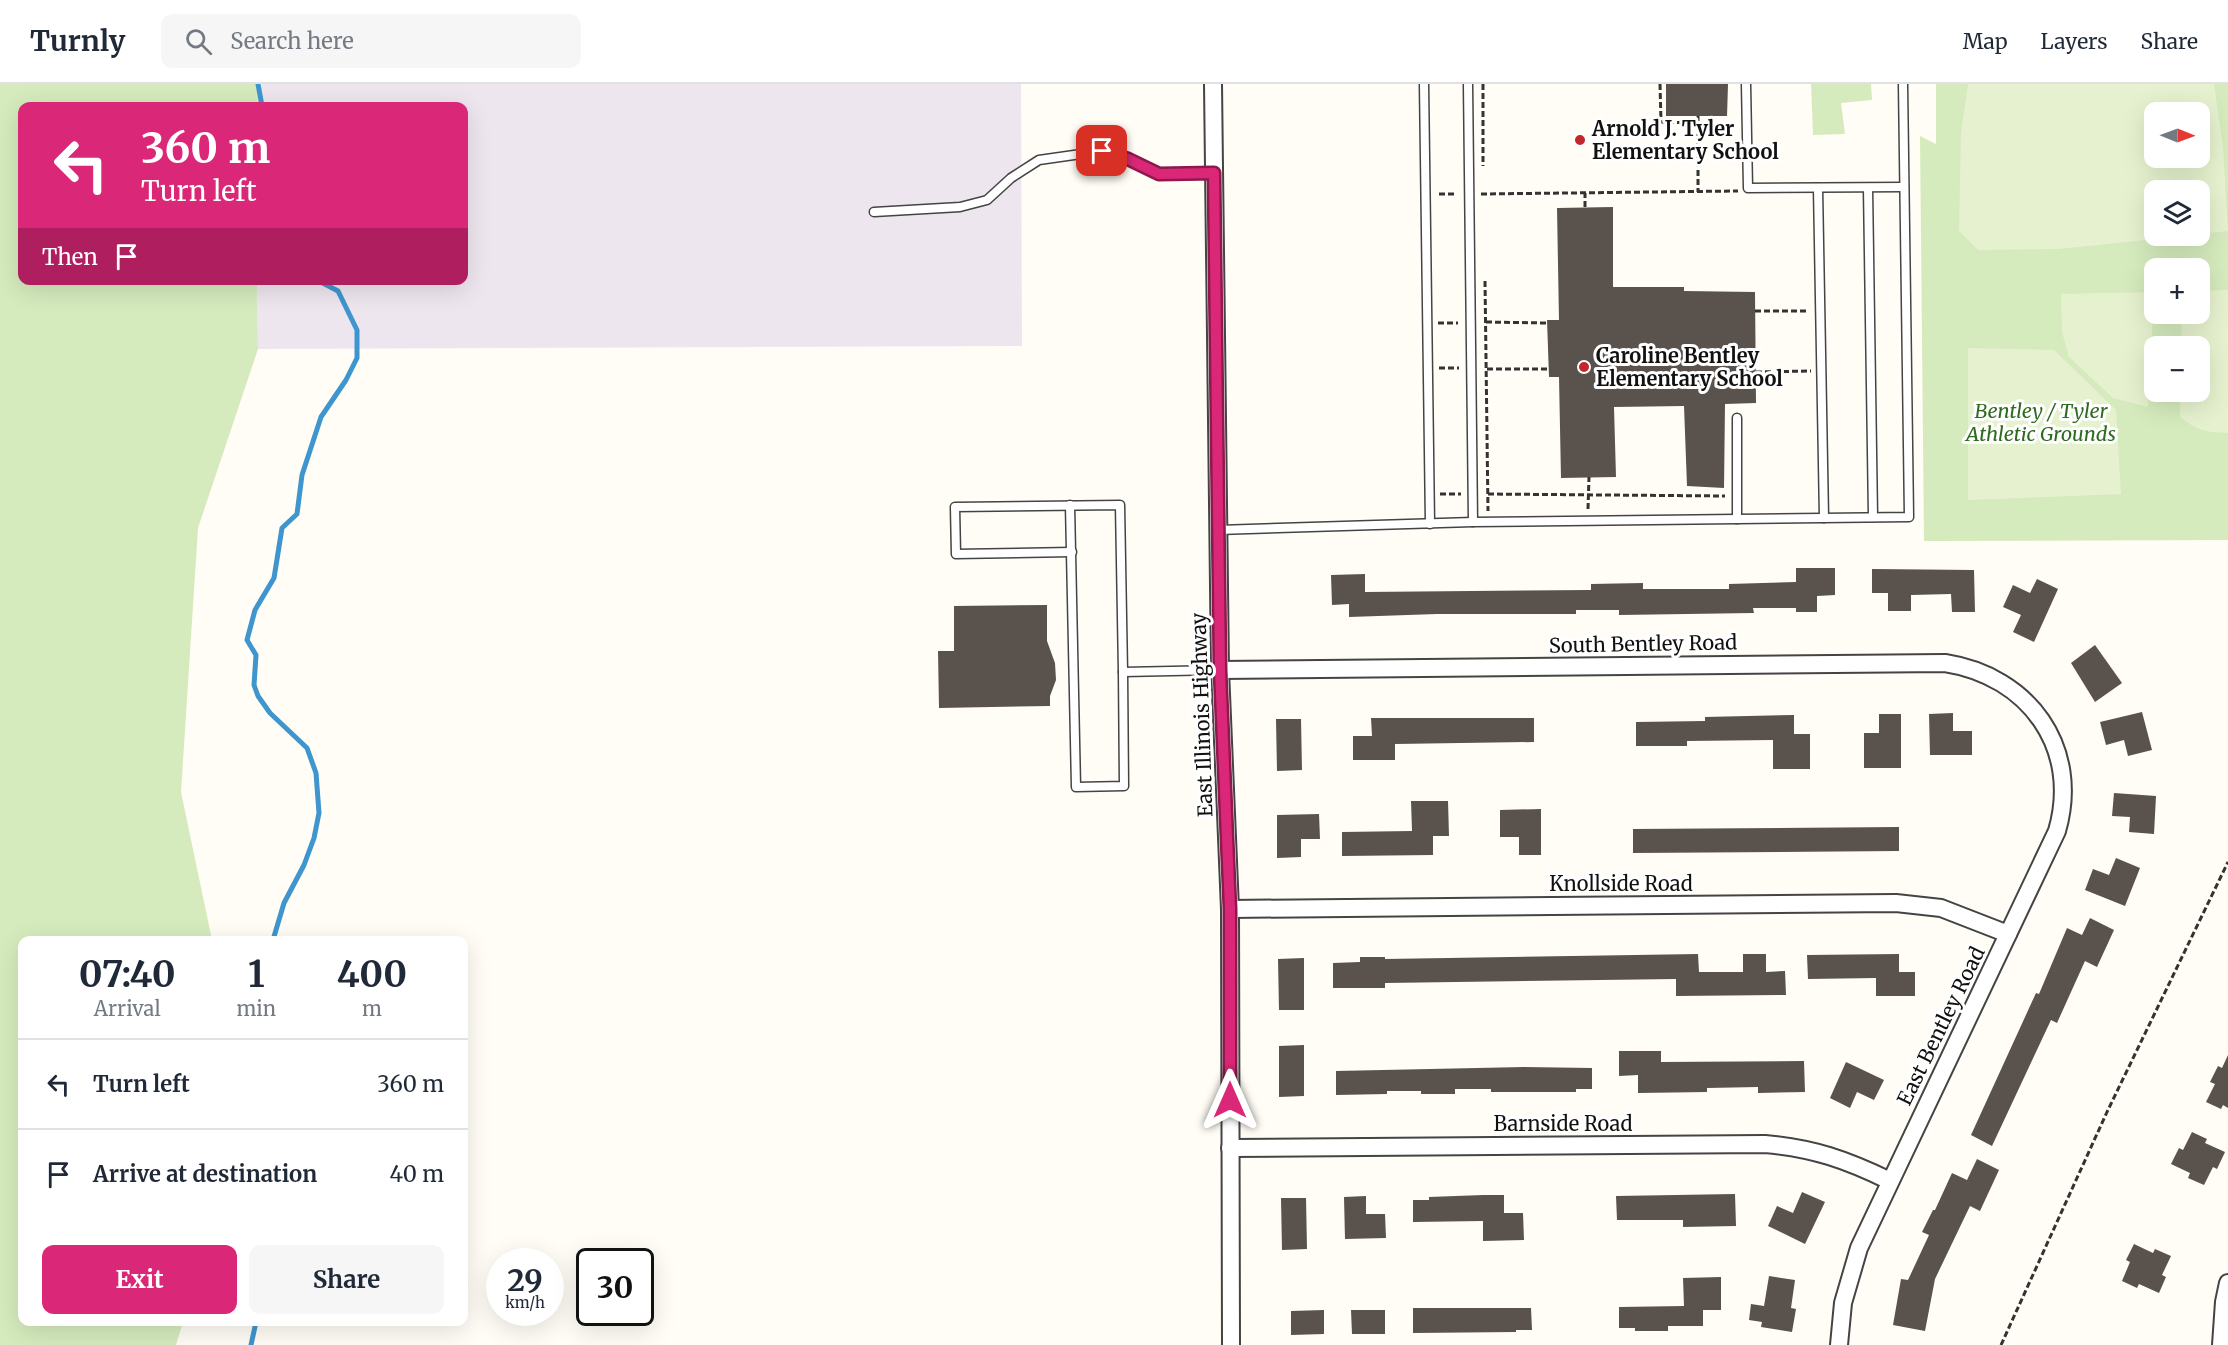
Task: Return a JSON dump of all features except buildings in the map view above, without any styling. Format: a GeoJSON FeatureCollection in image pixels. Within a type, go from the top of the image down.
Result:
{"type":"FeatureCollection","features":[{"type":"Feature","properties":{"kind":"street","name":"East Illinois Highway"},"geometry":{"type":"LineString","coordinates":[[1213,84],[1220,670],[1230,909],[1231,1345]]}},
{"type":"Feature","properties":{"kind":"street","name":"South Bentley Road"},"geometry":{"type":"LineString","coordinates":[[1220,670],[1946,663],[1983,672],[2007,686],[2027,702],[2044,725]]}},
{"type":"Feature","properties":{"kind":"street","name":"East Bentley Road"},"geometry":{"type":"LineString","coordinates":[[1839,1345],[1844,1303],[1853,1265],[1890,1181],[2057,831],[2063,793],[2060,765],[2052,738],[2044,725]]}},
{"type":"Feature","properties":{"kind":"street","name":"Knollside Road"},"geometry":{"type":"LineString","coordinates":[[1230,909],[1896,903],[1941,908],[2008,934]]}},
{"type":"Feature","properties":{"kind":"street","name":"Barnside Road"},"geometry":{"type":"LineString","coordinates":[[1230,1148],[1765,1144],[1803,1148],[1829,1154],[1890,1181]]}},
{"type":"Feature","properties":{"kind":"street"},"geometry":{"type":"LineString","coordinates":[[2221,1345],[2228,1283]]}},
{"type":"Feature","properties":{"kind":"lane"},"geometry":{"type":"LineString","coordinates":[[1424,84],[1430,524]]}},
{"type":"Feature","properties":{"kind":"lane"},"geometry":{"type":"LineString","coordinates":[[1468,84],[1473,522]]}},
{"type":"Feature","properties":{"kind":"lane"},"geometry":{"type":"LineString","coordinates":[[1746,84],[1748,188],[1904,187]]}},
{"type":"Feature","properties":{"kind":"lane"},"geometry":{"type":"LineString","coordinates":[[1218,530],[1473,522],[1909,517],[1903,84]]}},
{"type":"Feature","properties":{"kind":"lane"},"geometry":{"type":"LineString","coordinates":[[874,212],[960,207],[987,200],[1011,178],[1039,160],[1102,151],[1128,159],[1159,174],[1214,173]]}},
{"type":"Feature","properties":{"kind":"lane"},"geometry":{"type":"LineString","coordinates":[[1818,188],[1824,518]]}},
{"type":"Feature","properties":{"kind":"lane"},"geometry":{"type":"LineString","coordinates":[[1868,188],[1873,517]]}},
{"type":"Feature","properties":{"kind":"lane"},"geometry":{"type":"LineString","coordinates":[[1737,418],[1737,519]]}},
{"type":"Feature","properties":{"kind":"lane"},"geometry":{"type":"LineString","coordinates":[[1070,505],[1072,552],[1076,787],[1124,786],[1120,505],[1070,505],[956,507],[956,554],[1072,552]]}},
{"type":"Feature","properties":{"kind":"lane"},"geometry":{"type":"LineString","coordinates":[[1123,672],[1220,670]]}},
{"type":"Feature","properties":{"kind":"path"},"geometry":{"type":"LineString","coordinates":[[1483,84],[1484,172]]}},
{"type":"Feature","properties":{"kind":"path"},"geometry":{"type":"LineString","coordinates":[[1660,84],[1661,122],[1697,123]]}},
{"type":"Feature","properties":{"kind":"path"},"geometry":{"type":"LineString","coordinates":[[1698,116],[1698,192]]}},
{"type":"Feature","properties":{"kind":"path"},"geometry":{"type":"LineString","coordinates":[[1425,194],[1698,192],[1737,191],[1748,188]]}},
{"type":"Feature","properties":{"kind":"path"},"geometry":{"type":"LineString","coordinates":[[1585,207],[1586,193]]}},
{"type":"Feature","properties":{"kind":"path"},"geometry":{"type":"LineString","coordinates":[[1485,275],[1488,522]]}},
{"type":"Feature","properties":{"kind":"path"},"geometry":{"type":"LineString","coordinates":[[1755,311],[1820,311]]}},
{"type":"Feature","properties":{"kind":"path"},"geometry":{"type":"LineString","coordinates":[[1427,323],[1547,323]]}},
{"type":"Feature","properties":{"kind":"path"},"geometry":{"type":"LineString","coordinates":[[1428,368],[1548,369]]}},
{"type":"Feature","properties":{"kind":"path"},"geometry":{"type":"LineString","coordinates":[[1756,372],[1821,370]]}},
{"type":"Feature","properties":{"kind":"path"},"geometry":{"type":"LineString","coordinates":[[1588,521],[1589,477]]}},
{"type":"Feature","properties":{"kind":"path"},"geometry":{"type":"LineString","coordinates":[[1430,495],[1736,496]]}},
{"type":"Feature","properties":{"kind":"path"},"geometry":{"type":"LineString","coordinates":[[2001,1345],[2107,1112],[2228,862]]}},
{"type":"Feature","properties":{"kind":"shaded area"},"geometry":{"type":"Polygon","coordinates":[[[257,84],[1021,84],[1022,346],[258,349],[257,285],[468,285],[468,102],[257,102],[257,84]]]}},
{"type":"Feature","properties":{"kind":"green space"},"geometry":{"type":"Polygon","coordinates":[[[0,84],[257,84],[257,102],[18,102],[18,285],[257,285],[258,349],[198,528],[181,792],[211,936],[18,936],[18,1326],[182,1326],[176,1345],[0,1345],[0,84]]]}},
{"type":"Feature","properties":{"kind":"green space"},"geometry":{"type":"Polygon","coordinates":[[[1811,84],[1871,84],[1872,100],[1841,103],[1845,134],[1813,135],[1811,84]]]}},
{"type":"Feature","properties":{"kind":"green space","name":"Bentley / Tyler Athletic Grounds"},"geometry":{"type":"Polygon","coordinates":[[[1936,84],[2228,84],[2228,540],[1924,541],[1920,136],[1936,144],[1936,84]]]}},
{"type":"Feature","properties":{"kind":"green space"},"geometry":{"type":"Polygon","coordinates":[[[1968,84],[2214,84],[2223,148],[2228,231],[2210,233],[2210,180],[2144,180],[2144,240],[2058,249],[1978,250],[1959,231],[1961,133],[1968,84]]]}},
{"type":"Feature","properties":{"kind":"green space"},"geometry":{"type":"Polygon","coordinates":[[[2228,290],[2228,433],[2202,430],[2180,417],[2180,402],[2210,402],[2210,336],[2181,336],[2182,324],[2210,324],[2210,291],[2228,290]]]}},
{"type":"Feature","properties":{"kind":"green space"},"geometry":{"type":"Polygon","coordinates":[[[2144,292],[2144,324],[2152,324],[2152,336],[2144,336],[2144,402],[2148,402],[2148,407],[2113,398],[2069,357],[2062,332],[2061,294],[2144,292]]]}},
{"type":"Feature","properties":{"kind":"green space"},"geometry":{"type":"Polygon","coordinates":[[[1968,348],[2054,350],[2116,410],[2121,494],[1968,500],[1968,348]]]}},
{"type":"Feature","properties":{"kind":"waterway"},"geometry":{"type":"LineString","coordinates":[[258,84],[261,102]]}},
{"type":"Feature","properties":{"kind":"waterway"},"geometry":{"type":"LineString","coordinates":[[274,936],[284,903],[304,865],[314,838],[319,813],[316,773],[307,748],[270,713],[258,696],[254,685],[256,655],[247,640],[255,610],[274,578],[282,528],[297,514],[302,475],[321,417],[346,380],[357,358],[357,330],[338,291],[327,285]]}},
{"type":"Feature","properties":{"kind":"waterway"},"geometry":{"type":"LineString","coordinates":[[251,1345],[255,1326]]}},
{"type":"Feature","properties":{"kind":"place","name":"Arnold J. Tyler Elementary School"},"geometry":{"type":"Point","coordinates":[1580,140]}},
{"type":"Feature","properties":{"kind":"place","name":"Caroline Bentley Elementary School"},"geometry":{"type":"Point","coordinates":[1584,367]}},
{"type":"Feature","properties":{"kind":"route"},"geometry":{"type":"LineString","coordinates":[[1102,151],[1128,159],[1159,174],[1214,173],[1220,670],[1230,909],[1230,1100]]}}]}
